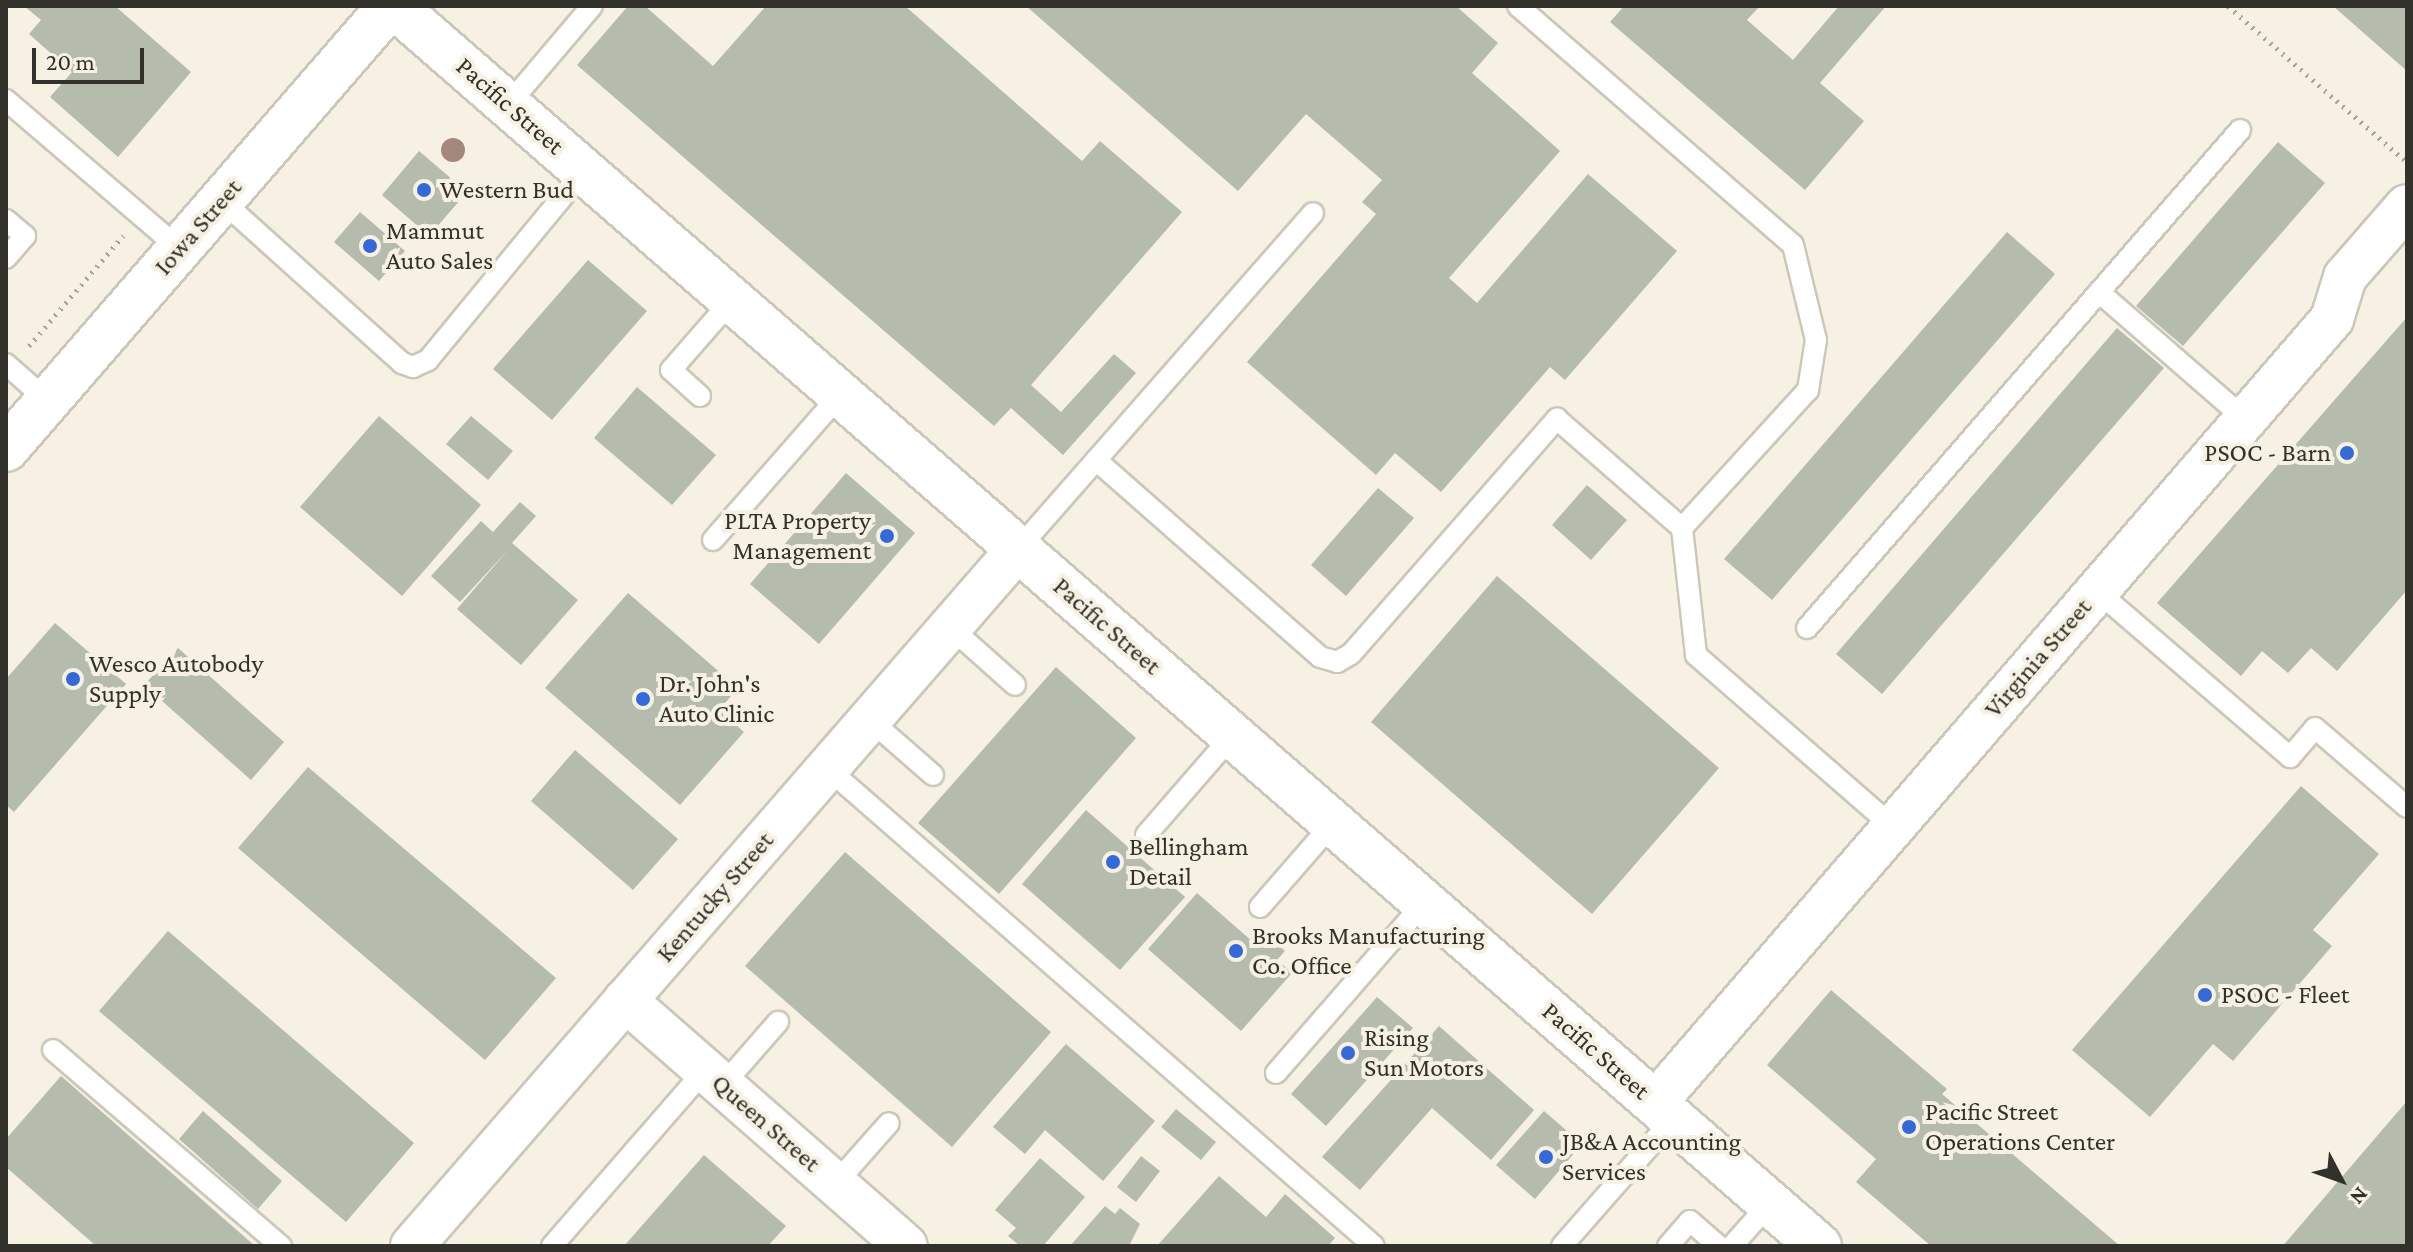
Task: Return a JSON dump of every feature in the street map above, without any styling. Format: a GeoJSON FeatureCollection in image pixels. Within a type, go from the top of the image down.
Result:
{"type":"FeatureCollection","features":[{"type":"Feature","properties":{"kind":"street","name":"Pacific Street"},"geometry":{"type":"LineString","coordinates":[[392,6],[1819,1246]]}},
{"type":"Feature","properties":{"kind":"street","name":"Iowa Street"},"geometry":{"type":"LineString","coordinates":[[6,449],[392,6]]}},
{"type":"Feature","properties":{"kind":"street","name":"Virginia Street"},"geometry":{"type":"LineString","coordinates":[[1664,1111],[1893,827],[2332,319],[2345,277],[2407,206]]}},
{"type":"Feature","properties":{"kind":"street","name":"Kentucky Street"},"geometry":{"type":"LineString","coordinates":[[424,1242],[625,1000],[1018,549]]}},
{"type":"Feature","properties":{"kind":"street","name":"Queen Street"},"geometry":{"type":"LineString","coordinates":[[625,1000],[906,1246]]}},
{"type":"Feature","properties":{"kind":"lane"},"geometry":{"type":"LineString","coordinates":[[508,105],[592,6]]}},
{"type":"Feature","properties":{"kind":"lane"},"geometry":{"type":"LineString","coordinates":[[1518,6],[1793,245],[1816,340],[1808,390],[1682,528]]}},
{"type":"Feature","properties":{"kind":"lane"},"geometry":{"type":"LineString","coordinates":[[6,100],[180,249]]}},
{"type":"Feature","properties":{"kind":"lane"},"geometry":{"type":"LineString","coordinates":[[1807,628],[2240,130]]}},
{"type":"Feature","properties":{"kind":"lane"},"geometry":{"type":"LineString","coordinates":[[221,200],[402,363],[413,367],[428,360],[584,171]]}},
{"type":"Feature","properties":{"kind":"lane"},"geometry":{"type":"LineString","coordinates":[[1018,549],[1313,213]]}},
{"type":"Feature","properties":{"kind":"lane"},"geometry":{"type":"LineString","coordinates":[[6,220],[25,236],[6,258]]}},
{"type":"Feature","properties":{"kind":"lane"},"geometry":{"type":"LineString","coordinates":[[2099,292],[2245,419]]}},
{"type":"Feature","properties":{"kind":"lane"},"geometry":{"type":"LineString","coordinates":[[700,396],[671,370],[732,300]]}},
{"type":"Feature","properties":{"kind":"lane"},"geometry":{"type":"LineString","coordinates":[[6,364],[48,401]]}},
{"type":"Feature","properties":{"kind":"lane"},"geometry":{"type":"LineString","coordinates":[[713,540],[841,394]]}},
{"type":"Feature","properties":{"kind":"lane"},"geometry":{"type":"LineString","coordinates":[[1096,460],[1320,657],[1337,662],[1351,654],[1557,419],[1682,528],[1696,655],[1893,827]]}},
{"type":"Feature","properties":{"kind":"lane"},"geometry":{"type":"LineString","coordinates":[[2097,591],[2290,757],[2315,728],[2407,807]]}},
{"type":"Feature","properties":{"kind":"lane"},"geometry":{"type":"LineString","coordinates":[[950,627],[1015,685]]}},
{"type":"Feature","properties":{"kind":"lane"},"geometry":{"type":"LineString","coordinates":[[869,719],[933,775]]}},
{"type":"Feature","properties":{"kind":"lane"},"geometry":{"type":"LineString","coordinates":[[1146,835],[1233,735]]}},
{"type":"Feature","properties":{"kind":"lane"},"geometry":{"type":"LineString","coordinates":[[827,768],[1374,1246]]}},
{"type":"Feature","properties":{"kind":"lane"},"geometry":{"type":"LineString","coordinates":[[1260,907],[1333,823]]}},
{"type":"Feature","properties":{"kind":"lane"},"geometry":{"type":"LineString","coordinates":[[1276,1073],[1424,903]]}},
{"type":"Feature","properties":{"kind":"lane"},"geometry":{"type":"LineString","coordinates":[[552,1246],[714,1078],[778,1022]]}},
{"type":"Feature","properties":{"kind":"lane"},"geometry":{"type":"LineString","coordinates":[[53,1050],[281,1246]]}},
{"type":"Feature","properties":{"kind":"lane"},"geometry":{"type":"LineString","coordinates":[[1568,1244],[1664,1111]]}},
{"type":"Feature","properties":{"kind":"lane"},"geometry":{"type":"LineString","coordinates":[[835,1184],[889,1123]]}},
{"type":"Feature","properties":{"kind":"lane"},"geometry":{"type":"LineString","coordinates":[[1732,1246],[1770,1203]]}},
{"type":"Feature","properties":{"kind":"lane"},"geometry":{"type":"LineString","coordinates":[[1668,1246],[1690,1221],[1719,1246]]}},
{"type":"Feature","properties":{"kind":"path"},"geometry":{"type":"LineString","coordinates":[[2228,6],[2407,162]]}},
{"type":"Feature","properties":{"kind":"path"},"geometry":{"type":"LineString","coordinates":[[31,344],[125,232]]}},
{"type":"Feature","properties":{"kind":"building"},"geometry":{"type":"Polygon","coordinates":[[[24,6],[115,6],[191,72],[118,157],[50,97],[72,72],[29,34],[41,20],[24,6]]]}},
{"type":"Feature","properties":{"kind":"building"},"geometry":{"type":"Polygon","coordinates":[[[628,6],[645,6],[713,66],[766,6],[905,6],[1082,161],[1100,141],[1182,212],[1031,385],[1061,412],[1114,354],[1136,373],[1063,455],[1011,408],[994,426],[577,65],[628,6]]]}},
{"type":"Feature","properties":{"kind":"building"},"geometry":{"type":"Polygon","coordinates":[[[1026,6],[1456,6],[1498,43],[1472,73],[1560,151],[1449,278],[1477,303],[1588,174],[1677,251],[1565,380],[1550,367],[1441,492],[1395,453],[1376,475],[1247,362],[1376,214],[1362,202],[1382,180],[1306,114],[1238,191],[1026,6]]]}},
{"type":"Feature","properties":{"kind":"building"},"geometry":{"type":"Polygon","coordinates":[[[1624,6],[1760,6],[1747,20],[1793,60],[1839,6],[1886,6],[1820,83],[1864,121],[1805,190],[1610,22],[1624,6]]]}},
{"type":"Feature","properties":{"kind":"building"},"geometry":{"type":"Polygon","coordinates":[[[2333,6],[2407,6],[2407,71],[2333,6]]]}},
{"type":"Feature","properties":{"kind":"building"},"geometry":{"type":"Polygon","coordinates":[[[2278,142],[2325,183],[2183,346],[2136,306],[2278,142]]]}},
{"type":"Feature","properties":{"kind":"building"},"geometry":{"type":"Polygon","coordinates":[[[419,151],[467,192],[429,236],[382,195],[419,151]]]}},
{"type":"Feature","properties":{"kind":"building"},"geometry":{"type":"Polygon","coordinates":[[[360,212],[405,251],[379,281],[334,242],[360,212]]]}},
{"type":"Feature","properties":{"kind":"building"},"geometry":{"type":"Polygon","coordinates":[[[2007,232],[2055,274],[1772,600],[1724,559],[2007,232]]]}},
{"type":"Feature","properties":{"kind":"building"},"geometry":{"type":"Polygon","coordinates":[[[588,260],[647,311],[552,420],[493,369],[588,260]]]}},
{"type":"Feature","properties":{"kind":"building","name":"PSOC - Barn"},"geometry":{"type":"Polygon","coordinates":[[[2407,317],[2407,590],[2337,671],[2311,648],[2288,673],[2262,651],[2241,676],[2157,603],[2407,317]]]}},
{"type":"Feature","properties":{"kind":"building"},"geometry":{"type":"Polygon","coordinates":[[[2117,328],[2164,368],[1882,694],[1836,654],[2117,328]]]}},
{"type":"Feature","properties":{"kind":"building"},"geometry":{"type":"Polygon","coordinates":[[[637,387],[716,455],[672,505],[594,438],[637,387]]]}},
{"type":"Feature","properties":{"kind":"building"},"geometry":{"type":"Polygon","coordinates":[[[379,416],[481,505],[402,596],[300,507],[379,416]]]}},
{"type":"Feature","properties":{"kind":"building"},"geometry":{"type":"Polygon","coordinates":[[[471,416],[513,451],[488,480],[446,444],[471,416]]]}},
{"type":"Feature","properties":{"kind":"building"},"geometry":{"type":"Polygon","coordinates":[[[846,473],[915,533],[819,644],[750,584],[846,473]]]}},
{"type":"Feature","properties":{"kind":"building"},"geometry":{"type":"Polygon","coordinates":[[[1587,485],[1627,520],[1591,560],[1552,525],[1587,485]]]}},
{"type":"Feature","properties":{"kind":"building"},"geometry":{"type":"Polygon","coordinates":[[[1378,488],[1414,518],[1346,596],[1311,565],[1378,488]]]}},
{"type":"Feature","properties":{"kind":"building"},"geometry":{"type":"Polygon","coordinates":[[[520,502],[536,516],[512,543],[578,600],[521,665],[457,609],[508,550],[460,602],[431,576],[481,521],[493,532],[520,502]]]}},
{"type":"Feature","properties":{"kind":"building"},"geometry":{"type":"Polygon","coordinates":[[[1497,576],[1719,768],[1592,914],[1371,722],[1497,576]]]}},
{"type":"Feature","properties":{"kind":"building","name":"Dr. John's Auto Clinic"},"geometry":{"type":"Polygon","coordinates":[[[628,593],[738,688],[719,710],[744,732],[680,805],[545,688],[628,593]]]}},
{"type":"Feature","properties":{"kind":"building"},"geometry":{"type":"Polygon","coordinates":[[[55,623],[126,684],[14,812],[6,805],[6,679],[55,623]]]}},
{"type":"Feature","properties":{"kind":"building"},"geometry":{"type":"Polygon","coordinates":[[[178,648],[284,742],[251,780],[144,685],[178,648]]]}},
{"type":"Feature","properties":{"kind":"building"},"geometry":{"type":"Polygon","coordinates":[[[1056,667],[1136,738],[999,894],[918,823],[1056,667]]]}},
{"type":"Feature","properties":{"kind":"building"},"geometry":{"type":"Polygon","coordinates":[[[575,750],[678,839],[633,890],[531,801],[575,750]]]}},
{"type":"Feature","properties":{"kind":"building"},"geometry":{"type":"Polygon","coordinates":[[[308,767],[556,978],[485,1060],[238,848],[308,767]]]}},
{"type":"Feature","properties":{"kind":"building","name":"PSOC - Fleet"},"geometry":{"type":"Polygon","coordinates":[[[2301,786],[2379,854],[2313,930],[2332,946],[2233,1061],[2213,1044],[2150,1117],[2072,1050],[2301,786]]]}},
{"type":"Feature","properties":{"kind":"building"},"geometry":{"type":"Polygon","coordinates":[[[1086,810],[1185,897],[1120,970],[1022,884],[1086,810]]]}},
{"type":"Feature","properties":{"kind":"building"},"geometry":{"type":"Polygon","coordinates":[[[845,852],[1051,1032],[952,1147],[745,966],[845,852]]]}},
{"type":"Feature","properties":{"kind":"building"},"geometry":{"type":"Polygon","coordinates":[[[1197,893],[1253,942],[1263,931],[1285,951],[1277,960],[1292,973],[1241,1031],[1148,949],[1197,893]]]}},
{"type":"Feature","properties":{"kind":"building"},"geometry":{"type":"Polygon","coordinates":[[[168,931],[414,1143],[346,1222],[99,1011],[168,931]]]}},
{"type":"Feature","properties":{"kind":"building","name":"Pacific Street Operations Center"},"geometry":{"type":"Polygon","coordinates":[[[1831,990],[1947,1089],[1942,1094],[2120,1246],[1931,1246],[1856,1182],[1876,1159],[1767,1065],[1831,990]]]}},
{"type":"Feature","properties":{"kind":"building"},"geometry":{"type":"Polygon","coordinates":[[[1377,997],[1413,1028],[1326,1126],[1291,1094],[1377,997]]]}},
{"type":"Feature","properties":{"kind":"building"},"geometry":{"type":"Polygon","coordinates":[[[1439,1026],[1534,1110],[1491,1160],[1432,1108],[1360,1190],[1322,1157],[1439,1026]]]}},
{"type":"Feature","properties":{"kind":"building"},"geometry":{"type":"Polygon","coordinates":[[[1066,1044],[1155,1121],[1103,1181],[1045,1130],[1025,1154],[993,1127],[1066,1044]]]}},
{"type":"Feature","properties":{"kind":"building"},"geometry":{"type":"Polygon","coordinates":[[[61,1076],[255,1246],[96,1246],[6,1167],[6,1139],[61,1076]]]}},
{"type":"Feature","properties":{"kind":"building"},"geometry":{"type":"Polygon","coordinates":[[[2407,1101],[2407,1246],[2282,1246],[2287,1241],[2407,1101]]]}},
{"type":"Feature","properties":{"kind":"building"},"geometry":{"type":"Polygon","coordinates":[[[1176,1109],[1216,1142],[1201,1160],[1161,1127],[1176,1109]]]}},
{"type":"Feature","properties":{"kind":"building"},"geometry":{"type":"Polygon","coordinates":[[[203,1111],[282,1181],[258,1209],[179,1139],[203,1111]]]}},
{"type":"Feature","properties":{"kind":"building"},"geometry":{"type":"Polygon","coordinates":[[[1544,1111],[1582,1144],[1535,1199],[1496,1165],[1544,1111]]]}},
{"type":"Feature","properties":{"kind":"building"},"geometry":{"type":"Polygon","coordinates":[[[704,1155],[786,1226],[768,1246],[624,1246],[704,1155]]]}},
{"type":"Feature","properties":{"kind":"building"},"geometry":{"type":"Polygon","coordinates":[[[1141,1156],[1160,1171],[1136,1202],[1117,1187],[1141,1156]]]}},
{"type":"Feature","properties":{"kind":"building"},"geometry":{"type":"Polygon","coordinates":[[[1040,1158],[1085,1197],[1043,1246],[1020,1246],[1008,1236],[1016,1228],[995,1210],[1040,1158]]]}},
{"type":"Feature","properties":{"kind":"building"},"geometry":{"type":"Polygon","coordinates":[[[1219,1176],[1266,1217],[1285,1194],[1335,1238],[1328,1246],[1157,1246],[1219,1176]]]}},
{"type":"Feature","properties":{"kind":"building"},"geometry":{"type":"Polygon","coordinates":[[[1105,1206],[1115,1214],[1120,1208],[1140,1224],[1129,1246],[1070,1246],[1105,1206]]]}},
{"type":"Feature","properties":{"kind":"place","name":"Western Bud"},"geometry":{"type":"Point","coordinates":[424,190]}},
{"type":"Feature","properties":{"kind":"place","name":"Mammut Auto Sales"},"geometry":{"type":"Point","coordinates":[370,246]}},
{"type":"Feature","properties":{"kind":"place","name":"PSOC - Barn"},"geometry":{"type":"Point","coordinates":[2347,453]}},
{"type":"Feature","properties":{"kind":"place","name":"PLTA Property Management"},"geometry":{"type":"Point","coordinates":[887,536]}},
{"type":"Feature","properties":{"kind":"place","name":"Wesco Autobody Supply"},"geometry":{"type":"Point","coordinates":[73,679]}},
{"type":"Feature","properties":{"kind":"place","name":"Dr. John's Auto Clinic"},"geometry":{"type":"Point","coordinates":[643,699]}},
{"type":"Feature","properties":{"kind":"place","name":"Bellingham Detail"},"geometry":{"type":"Point","coordinates":[1113,862]}},
{"type":"Feature","properties":{"kind":"place","name":"Brooks Manufacturing Co. Office"},"geometry":{"type":"Point","coordinates":[1236,951]}},
{"type":"Feature","properties":{"kind":"place","name":"PSOC - Fleet"},"geometry":{"type":"Point","coordinates":[2205,995]}},
{"type":"Feature","properties":{"kind":"place","name":"Rising Sun Motors"},"geometry":{"type":"Point","coordinates":[1348,1053]}},
{"type":"Feature","properties":{"kind":"place","name":"Pacific Street Operations Center"},"geometry":{"type":"Point","coordinates":[1909,1127]}},
{"type":"Feature","properties":{"kind":"place","name":"JB&A Accounting Services"},"geometry":{"type":"Point","coordinates":[1546,1157]}}]}
